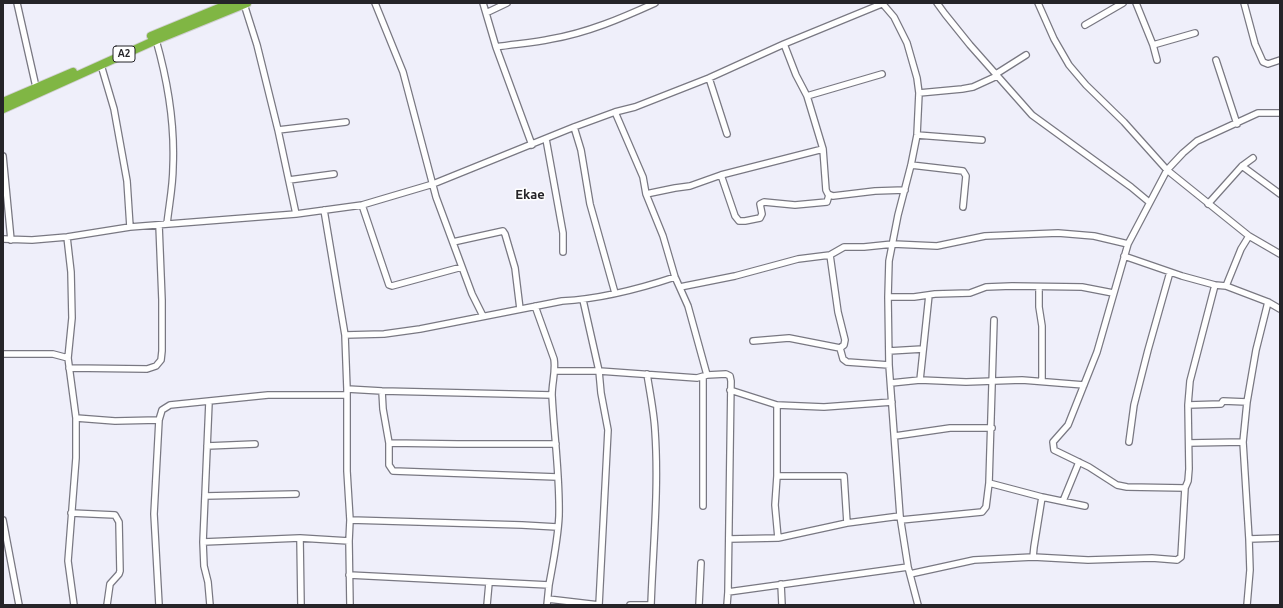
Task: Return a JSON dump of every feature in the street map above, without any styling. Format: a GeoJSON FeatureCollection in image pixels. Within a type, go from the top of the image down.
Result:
{"type":"FeatureCollection","features":[{"type":"Feature","properties":{"kind":"highway","name":"A2"},"geometry":{"type":"LineString","coordinates":[[3,102],[153,35],[230,5],[245,4]]}},
{"type":"Feature","properties":{"kind":"highway","name":"A2"},"geometry":{"type":"LineString","coordinates":[[3,109],[230,5]]}},
{"type":"Feature","properties":{"kind":"street"},"geometry":{"type":"LineString","coordinates":[[17,3],[36,87]]}},
{"type":"Feature","properties":{"kind":"street"},"geometry":{"type":"LineString","coordinates":[[375,3],[403,72],[436,197],[472,294],[483,316]]}},
{"type":"Feature","properties":{"kind":"street"},"geometry":{"type":"LineString","coordinates":[[483,3],[496,46],[532,144]]}},
{"type":"Feature","properties":{"kind":"street"},"geometry":{"type":"LineString","coordinates":[[486,13],[507,3]]}},
{"type":"Feature","properties":{"kind":"street"},"geometry":{"type":"LineString","coordinates":[[496,46],[552,39],[587,30],[627,16],[655,3]]}},
{"type":"Feature","properties":{"kind":"street"},"geometry":{"type":"LineString","coordinates":[[3,239],[32,240],[67,237],[130,227],[296,214],[362,205],[433,184],[574,127],[615,112],[634,107],[709,78],[784,44],[883,3],[894,17],[907,43],[917,78],[919,92],[917,135],[912,165],[898,215],[889,261],[888,297],[889,365],[901,518],[908,567],[918,605]]}},
{"type":"Feature","properties":{"kind":"street"},"geometry":{"type":"LineString","coordinates":[[937,3],[996,75],[1032,115],[1131,187],[1149,202]]}},
{"type":"Feature","properties":{"kind":"street"},"geometry":{"type":"LineString","coordinates":[[1038,3],[1054,39],[1069,65],[1086,85],[1124,122],[1167,170],[1249,236],[1280,254]]}},
{"type":"Feature","properties":{"kind":"street"},"geometry":{"type":"LineString","coordinates":[[1085,25],[1123,3]]}},
{"type":"Feature","properties":{"kind":"street"},"geometry":{"type":"LineString","coordinates":[[1136,3],[1153,45],[1157,60]]}},
{"type":"Feature","properties":{"kind":"street"},"geometry":{"type":"LineString","coordinates":[[1244,3],[1255,44],[1263,62],[1268,64],[1280,60]]}},
{"type":"Feature","properties":{"kind":"street"},"geometry":{"type":"LineString","coordinates":[[245,4],[257,45],[278,130],[296,214]]}},
{"type":"Feature","properties":{"kind":"street"},"geometry":{"type":"LineString","coordinates":[[1153,45],[1195,33]]}},
{"type":"Feature","properties":{"kind":"street"},"geometry":{"type":"LineString","coordinates":[[156,40],[165,71],[173,122],[173,167],[167,224]]}},
{"type":"Feature","properties":{"kind":"street"},"geometry":{"type":"LineString","coordinates":[[784,44],[796,75],[807,96],[823,149],[826,190],[830,195],[905,190]]}},
{"type":"Feature","properties":{"kind":"street"},"geometry":{"type":"LineString","coordinates":[[919,92],[973,87],[996,75],[1026,55]]}},
{"type":"Feature","properties":{"kind":"street"},"geometry":{"type":"LineString","coordinates":[[1216,60],[1237,124]]}},
{"type":"Feature","properties":{"kind":"street"},"geometry":{"type":"LineString","coordinates":[[101,65],[114,109],[126,181],[130,227]]}},
{"type":"Feature","properties":{"kind":"street"},"geometry":{"type":"LineString","coordinates":[[807,96],[882,74]]}},
{"type":"Feature","properties":{"kind":"street"},"geometry":{"type":"LineString","coordinates":[[709,78],[727,134]]}},
{"type":"Feature","properties":{"kind":"street"},"geometry":{"type":"LineString","coordinates":[[615,112],[643,177],[646,194],[659,225],[675,277],[688,306],[705,376],[703,506]]}},
{"type":"Feature","properties":{"kind":"street"},"geometry":{"type":"LineString","coordinates":[[1185,488],[1127,487],[1117,485],[1079,462],[1054,450],[1053,442],[1068,425],[1097,352],[1128,244],[1167,170],[1189,147],[1197,142],[1258,113],[1280,113]]}},
{"type":"Feature","properties":{"kind":"street"},"geometry":{"type":"LineString","coordinates":[[278,130],[346,122]]}},
{"type":"Feature","properties":{"kind":"street"},"geometry":{"type":"LineString","coordinates":[[574,127],[581,150],[590,204],[615,293]]}},
{"type":"Feature","properties":{"kind":"street"},"geometry":{"type":"LineString","coordinates":[[917,135],[982,140]]}},
{"type":"Feature","properties":{"kind":"street"},"geometry":{"type":"LineString","coordinates":[[546,139],[563,233],[563,252]]}},
{"type":"Feature","properties":{"kind":"street"},"geometry":{"type":"LineString","coordinates":[[646,194],[690,186],[721,175],[823,149]]}},
{"type":"Feature","properties":{"kind":"street"},"geometry":{"type":"LineString","coordinates":[[3,156],[11,240]]}},
{"type":"Feature","properties":{"kind":"street"},"geometry":{"type":"LineString","coordinates":[[1208,204],[1242,166],[1252,158]]}},
{"type":"Feature","properties":{"kind":"street"},"geometry":{"type":"LineString","coordinates":[[912,165],[963,171],[966,176],[963,207]]}},
{"type":"Feature","properties":{"kind":"street"},"geometry":{"type":"LineString","coordinates":[[1242,166],[1270,185],[1280,194]]}},
{"type":"Feature","properties":{"kind":"street"},"geometry":{"type":"LineString","coordinates":[[289,180],[334,174]]}},
{"type":"Feature","properties":{"kind":"street"},"geometry":{"type":"LineString","coordinates":[[721,175],[735,216],[739,221],[745,222],[760,218],[762,214],[760,204],[764,202],[794,205],[820,203],[827,202],[830,195]]}},
{"type":"Feature","properties":{"kind":"street"},"geometry":{"type":"LineString","coordinates":[[362,205],[389,285],[392,286],[462,267]]}},
{"type":"Feature","properties":{"kind":"street"},"geometry":{"type":"LineString","coordinates":[[324,210],[345,335],[347,471],[350,520],[350,605]]}},
{"type":"Feature","properties":{"kind":"street"},"geometry":{"type":"LineString","coordinates":[[69,368],[147,369],[156,366],[161,360],[162,300],[159,225]]}},
{"type":"Feature","properties":{"kind":"street"},"geometry":{"type":"LineString","coordinates":[[452,242],[503,231],[516,268],[520,310]]}},
{"type":"Feature","properties":{"kind":"street"},"geometry":{"type":"LineString","coordinates":[[680,287],[735,276],[798,259],[830,255],[844,247],[864,247],[893,244],[937,246],[985,236],[1058,233],[1094,236],[1128,244]]}},
{"type":"Feature","properties":{"kind":"street"},"geometry":{"type":"LineString","coordinates":[[1226,286],[1241,249],[1249,236]]}},
{"type":"Feature","properties":{"kind":"street"},"geometry":{"type":"LineString","coordinates":[[67,237],[71,272],[72,318],[68,358],[76,418],[76,458],[68,561],[74,605]]}},
{"type":"Feature","properties":{"kind":"street"},"geometry":{"type":"LineString","coordinates":[[830,255],[838,312],[845,340],[844,345],[840,348]]}},
{"type":"Feature","properties":{"kind":"street"},"geometry":{"type":"LineString","coordinates":[[1124,256],[1182,276],[1215,285],[1226,286],[1268,302],[1280,309]]}},
{"type":"Feature","properties":{"kind":"street"},"geometry":{"type":"LineString","coordinates":[[1129,442],[1134,405],[1170,272]]}},
{"type":"Feature","properties":{"kind":"street"},"geometry":{"type":"LineString","coordinates":[[345,335],[384,334],[406,331],[562,301],[583,300],[650,285],[675,277]]}},
{"type":"Feature","properties":{"kind":"street"},"geometry":{"type":"LineString","coordinates":[[910,574],[974,560],[1033,557],[1088,560],[1152,558],[1180,559],[1185,488],[1188,481],[1189,469],[1188,405],[1190,381],[1215,285]]}},
{"type":"Feature","properties":{"kind":"street"},"geometry":{"type":"LineString","coordinates":[[888,297],[914,297],[970,293],[992,286],[1082,287],[1113,293]]}},
{"type":"Feature","properties":{"kind":"street"},"geometry":{"type":"LineString","coordinates":[[1039,286],[1039,307],[1042,326],[1042,381]]}},
{"type":"Feature","properties":{"kind":"street"},"geometry":{"type":"LineString","coordinates":[[920,380],[929,295]]}},
{"type":"Feature","properties":{"kind":"street"},"geometry":{"type":"LineString","coordinates":[[535,306],[554,358],[555,371],[552,382],[552,395],[558,477],[559,515],[548,602],[599,605],[608,430],[601,393],[599,371],[583,300]]}},
{"type":"Feature","properties":{"kind":"street"},"geometry":{"type":"LineString","coordinates":[[1247,605],[1250,570],[1243,442],[1246,402],[1256,350],[1268,302]]}},
{"type":"Feature","properties":{"kind":"street"},"geometry":{"type":"LineString","coordinates":[[729,539],[778,538],[848,523],[982,512],[986,507],[989,483],[992,428],[994,320]]}},
{"type":"Feature","properties":{"kind":"street"},"geometry":{"type":"LineString","coordinates":[[753,341],[789,338],[840,348]]}},
{"type":"Feature","properties":{"kind":"street"},"geometry":{"type":"LineString","coordinates":[[840,348],[843,359],[847,362],[889,365]]}},
{"type":"Feature","properties":{"kind":"street"},"geometry":{"type":"LineString","coordinates":[[889,351],[923,349]]}},
{"type":"Feature","properties":{"kind":"street"},"geometry":{"type":"LineString","coordinates":[[3,354],[53,354],[68,358]]}},
{"type":"Feature","properties":{"kind":"street"},"geometry":{"type":"LineString","coordinates":[[555,371],[599,371],[697,378],[726,374],[730,376],[727,605]]}},
{"type":"Feature","properties":{"kind":"street"},"geometry":{"type":"LineString","coordinates":[[630,605],[651,605],[656,489],[656,452],[655,431],[647,374]]}},
{"type":"Feature","properties":{"kind":"street"},"geometry":{"type":"LineString","coordinates":[[891,382],[920,380],[992,382],[1022,380],[1084,385]]}},
{"type":"Feature","properties":{"kind":"street"},"geometry":{"type":"LineString","coordinates":[[730,390],[777,405],[824,406],[892,402]]}},
{"type":"Feature","properties":{"kind":"street"},"geometry":{"type":"LineString","coordinates":[[160,605],[154,514],[159,420],[162,410],[170,405],[268,395],[382,391],[552,395]]}},
{"type":"Feature","properties":{"kind":"street"},"geometry":{"type":"LineString","coordinates":[[382,391],[383,409],[389,443],[389,465],[393,471],[558,477]]}},
{"type":"Feature","properties":{"kind":"street"},"geometry":{"type":"LineString","coordinates":[[1188,405],[1221,404],[1223,401],[1246,402]]}},
{"type":"Feature","properties":{"kind":"street"},"geometry":{"type":"LineString","coordinates":[[209,402],[202,542],[210,605]]}},
{"type":"Feature","properties":{"kind":"street"},"geometry":{"type":"LineString","coordinates":[[777,405],[775,505],[778,538]]}},
{"type":"Feature","properties":{"kind":"street"},"geometry":{"type":"LineString","coordinates":[[76,418],[115,422],[159,420]]}},
{"type":"Feature","properties":{"kind":"street"},"geometry":{"type":"LineString","coordinates":[[895,436],[950,428],[992,428]]}},
{"type":"Feature","properties":{"kind":"street"},"geometry":{"type":"LineString","coordinates":[[1189,443],[1243,442]]}},
{"type":"Feature","properties":{"kind":"street"},"geometry":{"type":"LineString","coordinates":[[389,443],[556,444]]}},
{"type":"Feature","properties":{"kind":"street"},"geometry":{"type":"LineString","coordinates":[[207,446],[255,444]]}},
{"type":"Feature","properties":{"kind":"street"},"geometry":{"type":"LineString","coordinates":[[1063,501],[1079,462]]}},
{"type":"Feature","properties":{"kind":"street"},"geometry":{"type":"LineString","coordinates":[[776,476],[844,476],[848,523]]}},
{"type":"Feature","properties":{"kind":"street"},"geometry":{"type":"LineString","coordinates":[[989,483],[1042,497],[1085,506]]}},
{"type":"Feature","properties":{"kind":"street"},"geometry":{"type":"LineString","coordinates":[[205,496],[296,494]]}},
{"type":"Feature","properties":{"kind":"street"},"geometry":{"type":"LineString","coordinates":[[1033,557],[1042,497]]}},
{"type":"Feature","properties":{"kind":"street"},"geometry":{"type":"LineString","coordinates":[[71,512],[115,515],[119,522],[120,571],[110,584],[107,605]]}},
{"type":"Feature","properties":{"kind":"street"},"geometry":{"type":"LineString","coordinates":[[3,520],[4,532],[19,605]]}},
{"type":"Feature","properties":{"kind":"street"},"geometry":{"type":"LineString","coordinates":[[350,520],[558,527]]}},
{"type":"Feature","properties":{"kind":"street"},"geometry":{"type":"LineString","coordinates":[[202,542],[300,538],[349,541]]}},
{"type":"Feature","properties":{"kind":"street"},"geometry":{"type":"LineString","coordinates":[[300,538],[301,605]]}},
{"type":"Feature","properties":{"kind":"street"},"geometry":{"type":"LineString","coordinates":[[1249,539],[1280,538]]}},
{"type":"Feature","properties":{"kind":"street"},"geometry":{"type":"LineString","coordinates":[[699,605],[702,563]]}},
{"type":"Feature","properties":{"kind":"street"},"geometry":{"type":"LineString","coordinates":[[728,592],[908,567]]}},
{"type":"Feature","properties":{"kind":"street"},"geometry":{"type":"LineString","coordinates":[[349,575],[549,586]]}},
{"type":"Feature","properties":{"kind":"street"},"geometry":{"type":"LineString","coordinates":[[487,605],[489,583]]}},
{"type":"Feature","properties":{"kind":"street"},"geometry":{"type":"LineString","coordinates":[[781,584],[782,605]]}},
{"type":"Feature","properties":{"kind":"district","name":"Ekae"},"geometry":{"type":"Point","coordinates":[530,195]}}]}
